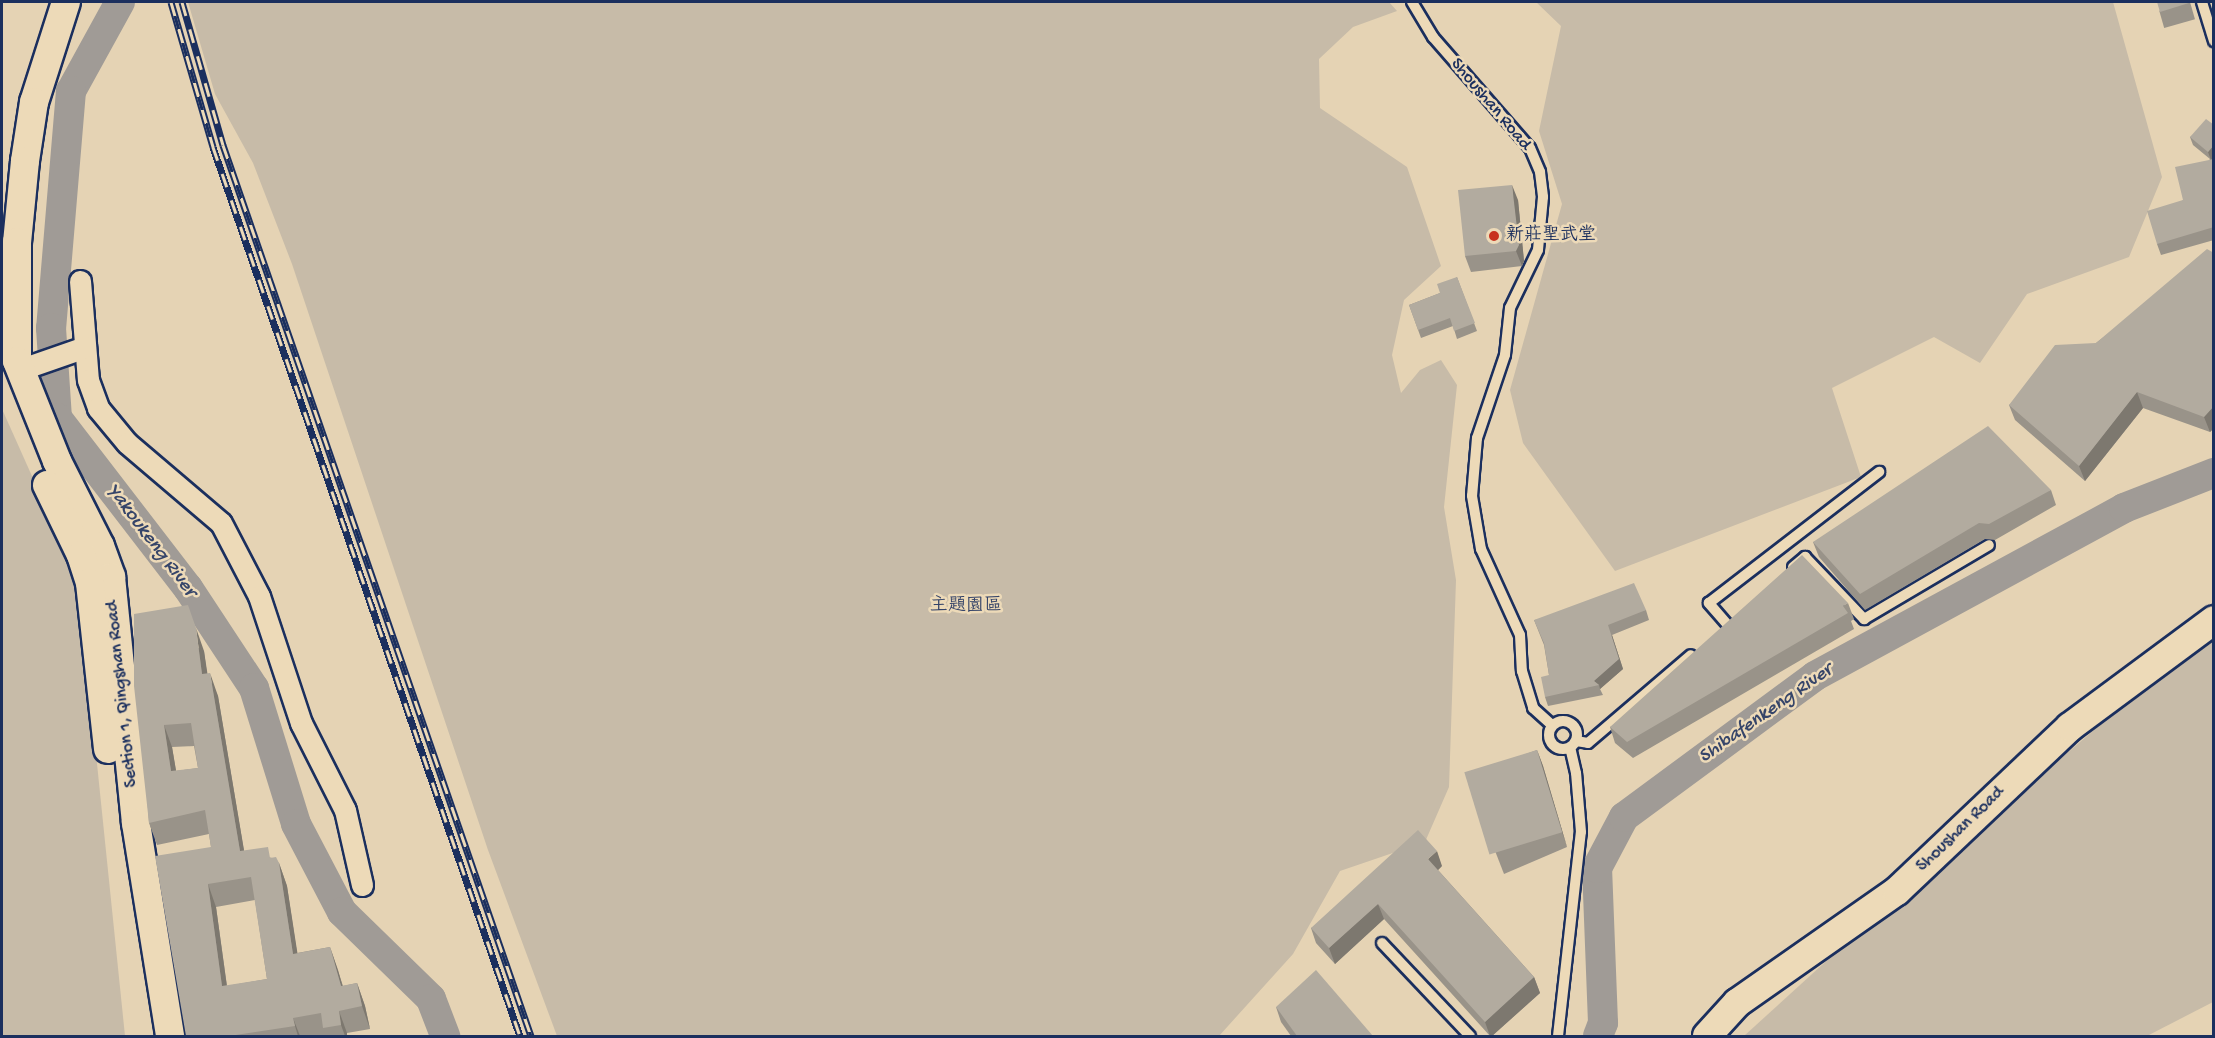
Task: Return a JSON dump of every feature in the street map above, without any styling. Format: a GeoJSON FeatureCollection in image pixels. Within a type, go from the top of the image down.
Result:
{"type":"FeatureCollection","features":[{"type":"Feature","properties":{"kind":"street","name":"Section 1, Qingshan Road"},"geometry":{"type":"LineString","coordinates":[[66,2],[34,102],[25,161],[17,242],[27,367],[111,577],[136,823],[170,1036]]}},
{"type":"Feature","properties":{"kind":"street"},"geometry":{"type":"LineString","coordinates":[[80,280],[87,380],[98,408],[127,443],[221,523],[253,586],[301,723],[345,810],[362,885]]}},
{"type":"Feature","properties":{"kind":"street"},"geometry":{"type":"LineString","coordinates":[[27,367],[85,347]]}},
{"type":"Feature","properties":{"kind":"street","name":"Section 1, Qingshan Road"},"geometry":{"type":"LineString","coordinates":[[27,367],[13,394],[39,469],[81,555],[90,583],[118,831],[151,1036]]}},
{"type":"Feature","properties":{"kind":"street","name":"Shoushan Road"},"geometry":{"type":"LineString","coordinates":[[1707,1036],[1737,1003],[1897,891],[2070,727],[2214,620]]}},
{"type":"Feature","properties":{"kind":"lane","name":"Shoushan Road"},"geometry":{"type":"LineString","coordinates":[[1412,2],[1433,38],[1530,148],[1540,172],[1543,197],[1538,250],[1510,308],[1505,355],[1477,438],[1472,496],[1481,549],[1520,635],[1522,671],[1533,708],[1552,725],[1549,734],[1552,744],[1560,749],[1573,744]]}},
{"type":"Feature","properties":{"kind":"lane"},"geometry":{"type":"LineString","coordinates":[[2202,2],[2214,40]]}},
{"type":"Feature","properties":{"kind":"lane"},"geometry":{"type":"LineString","coordinates":[[1727,624],[1710,603],[1879,472]]}},
{"type":"Feature","properties":{"kind":"lane"},"geometry":{"type":"LineString","coordinates":[[1787,572],[1805,557],[1864,619],[1989,545]]}},
{"type":"Feature","properties":{"kind":"lane"},"geometry":{"type":"LineString","coordinates":[[1573,744],[1588,742],[1701,646]]}},
{"type":"Feature","properties":{"kind":"lane"},"geometry":{"type":"LineString","coordinates":[[1552,725],[1569,721],[1577,732],[1573,744],[1581,832],[1558,1036]]}},
{"type":"Feature","properties":{"kind":"lane"},"geometry":{"type":"LineString","coordinates":[[1382,943],[1470,1036]]}},
{"type":"Feature","properties":{"kind":"green space","name":"主題園區"},"geometry":{"type":"Polygon","coordinates":[[[188,2],[1389,2],[1397,11],[1353,27],[1319,59],[1320,108],[1407,167],[1441,266],[1404,300],[1392,355],[1401,393],[1420,370],[1441,360],[1457,385],[1444,507],[1456,580],[1449,787],[1425,842],[1340,871],[1293,954],[1219,1036],[557,1036],[488,850],[292,264],[253,163],[215,94],[188,2]]]}},
{"type":"Feature","properties":{"kind":"green space"},"geometry":{"type":"Polygon","coordinates":[[[1536,2],[2113,2],[2162,177],[2129,257],[2027,294],[1980,363],[1934,337],[1832,388],[1861,477],[1615,571],[1523,443],[1510,390],[1562,204],[1539,131],[1561,26],[1536,2]]]}},
{"type":"Feature","properties":{"kind":"green space"},"geometry":{"type":"Polygon","coordinates":[[[2,409],[78,579],[125,1036],[2,1036],[2,409]]]}},
{"type":"Feature","properties":{"kind":"green space"},"geometry":{"type":"Polygon","coordinates":[[[2213,628],[2213,1002],[2147,1036],[1744,1036],[1856,934],[2213,628]]]}},
{"type":"Feature","properties":{"kind":"building"},"geometry":{"type":"Polygon","coordinates":[[[2157,2],[2189,2],[2189,3],[2160,12],[2157,2]]]}},
{"type":"Feature","properties":{"kind":"building"},"geometry":{"type":"Polygon","coordinates":[[[2206,119],[2214,125],[2214,145],[2208,152],[2190,137],[2206,119]]]}},
{"type":"Feature","properties":{"kind":"building"},"geometry":{"type":"Polygon","coordinates":[[[2214,159],[2214,227],[2157,244],[2147,211],[2183,200],[2175,167],[2214,159]]]}},
{"type":"Feature","properties":{"kind":"building","name":"新莊聖武堂"},"geometry":{"type":"Polygon","coordinates":[[[1512,185],[1519,245],[1516,251],[1465,256],[1458,190],[1512,185]]]}},
{"type":"Feature","properties":{"kind":"building"},"geometry":{"type":"Polygon","coordinates":[[[2207,249],[2214,253],[2214,406],[2204,417],[2137,392],[2079,466],[2009,405],[2055,345],[2096,343],[2207,249]]]}},
{"type":"Feature","properties":{"kind":"building"},"geometry":{"type":"Polygon","coordinates":[[[1457,277],[1475,323],[1454,331],[1450,318],[1418,330],[1409,305],[1440,293],[1437,284],[1457,277]]]}},
{"type":"Feature","properties":{"kind":"building"},"geometry":{"type":"Polygon","coordinates":[[[1988,426],[2051,490],[1989,524],[1979,523],[1860,594],[1813,542],[1988,426]]]}},
{"type":"Feature","properties":{"kind":"building"},"geometry":{"type":"Polygon","coordinates":[[[1802,555],[1848,603],[1843,606],[1848,613],[1627,742],[1610,727],[1802,555]]]}},
{"type":"Feature","properties":{"kind":"building"},"geometry":{"type":"Polygon","coordinates":[[[1634,583],[1646,610],[1608,625],[1619,659],[1594,681],[1599,685],[1545,697],[1541,677],[1549,675],[1544,643],[1534,620],[1634,583]]]}},
{"type":"Feature","properties":{"kind":"building"},"geometry":{"type":"Polygon","coordinates":[[[188,605],[196,628],[202,674],[210,673],[240,851],[268,847],[270,858],[276,857],[279,863],[293,954],[330,947],[341,986],[357,983],[362,1006],[339,1011],[341,1025],[323,1028],[321,1013],[293,1018],[295,1026],[229,1036],[186,1036],[155,856],[211,847],[205,810],[149,823],[134,686],[134,614],[188,605]],[[191,723],[164,725],[171,771],[198,768],[191,723]],[[251,877],[208,884],[222,986],[267,979],[251,877]]]}},
{"type":"Feature","properties":{"kind":"building"},"geometry":{"type":"Polygon","coordinates":[[[1537,750],[1562,832],[1489,854],[1464,772],[1537,750]]]}},
{"type":"Feature","properties":{"kind":"building"},"geometry":{"type":"Polygon","coordinates":[[[1418,830],[1437,851],[1428,859],[1534,977],[1485,1022],[1378,904],[1329,948],[1311,928],[1418,830]]]}},
{"type":"Feature","properties":{"kind":"building"},"geometry":{"type":"Polygon","coordinates":[[[1316,970],[1373,1036],[1297,1036],[1276,1007],[1316,970]]]}},
{"type":"Feature","properties":{"kind":"waterway","name":"Yakoukeng River"},"geometry":{"type":"LineString","coordinates":[[120,2],[71,91],[51,328],[57,418],[188,588],[254,688],[296,824],[342,912],[431,999],[445,1036]]}},
{"type":"Feature","properties":{"kind":"waterway","name":"Shibafenkeng River"},"geometry":{"type":"LineString","coordinates":[[1598,1036],[1603,1023],[1597,868],[1624,817],[1815,676],[2124,508],[2214,473]]}},
{"type":"Feature","properties":{"kind":"railway"},"geometry":{"type":"LineString","coordinates":[[171,2],[213,147],[520,1036]]}},
{"type":"Feature","properties":{"kind":"railway"},"geometry":{"type":"LineString","coordinates":[[182,2],[223,145],[531,1036]]}},
{"type":"Feature","properties":{"kind":"place","name":"新莊聖武堂"},"geometry":{"type":"Point","coordinates":[1494,236]}}]}
